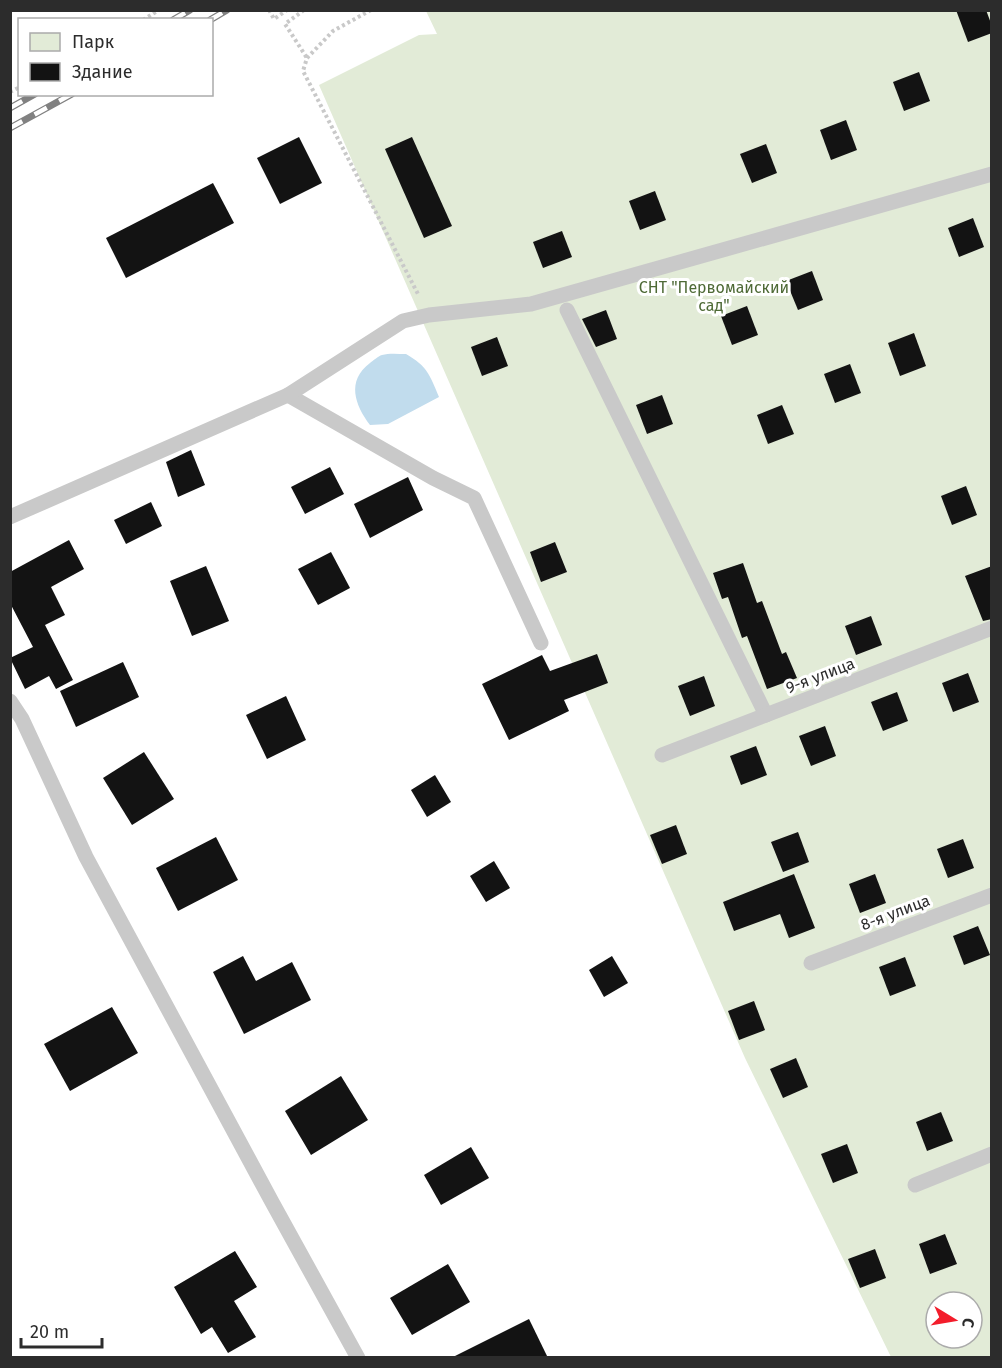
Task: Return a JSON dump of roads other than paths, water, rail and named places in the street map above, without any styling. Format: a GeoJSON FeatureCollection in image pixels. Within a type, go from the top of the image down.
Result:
{"type":"FeatureCollection","features":[{"type":"Feature","properties":{"kind":"lane"},"geometry":{"type":"LineString","coordinates":[[10,518],[288,395],[403,321],[429,315],[531,304],[992,174]]}},
{"type":"Feature","properties":{"kind":"lane"},"geometry":{"type":"LineString","coordinates":[[567,310],[766,715]]}},
{"type":"Feature","properties":{"kind":"lane"},"geometry":{"type":"LineString","coordinates":[[288,395],[433,478],[474,498],[541,643]]}},
{"type":"Feature","properties":{"kind":"lane","name":"9-я улица"},"geometry":{"type":"LineString","coordinates":[[662,755],[992,628]]}},
{"type":"Feature","properties":{"kind":"lane"},"geometry":{"type":"LineString","coordinates":[[10,701],[22,719],[86,857],[358,1358]]}},
{"type":"Feature","properties":{"kind":"lane","name":"8-я улица"},"geometry":{"type":"LineString","coordinates":[[811,963],[992,895]]}},
{"type":"Feature","properties":{"kind":"lane"},"geometry":{"type":"LineString","coordinates":[[915,1185],[992,1154]]}},
{"type":"Feature","properties":{"kind":"water"},"geometry":{"type":"Polygon","coordinates":[[[406,354],[427,372],[439,397],[388,424],[370,425],[360,409],[355,393],[358,377],[362,370],[380,356],[406,354]]]}},
{"type":"Feature","properties":{"kind":"railway"},"geometry":{"type":"LineString","coordinates":[[176,18],[190,10]]}},
{"type":"Feature","properties":{"kind":"railway"},"geometry":{"type":"LineString","coordinates":[[213,18],[227,10]]}},
{"type":"Feature","properties":{"kind":"railway"},"geometry":{"type":"LineString","coordinates":[[10,108],[31,96]]}},
{"type":"Feature","properties":{"kind":"railway"},"geometry":{"type":"LineString","coordinates":[[10,128],[68,96]]}},
{"type":"Feature","properties":{"kind":"park label","name":"СНТ \"Первомайский сад\""},"geometry":{"type":"Point","coordinates":[714,296]}}]}
